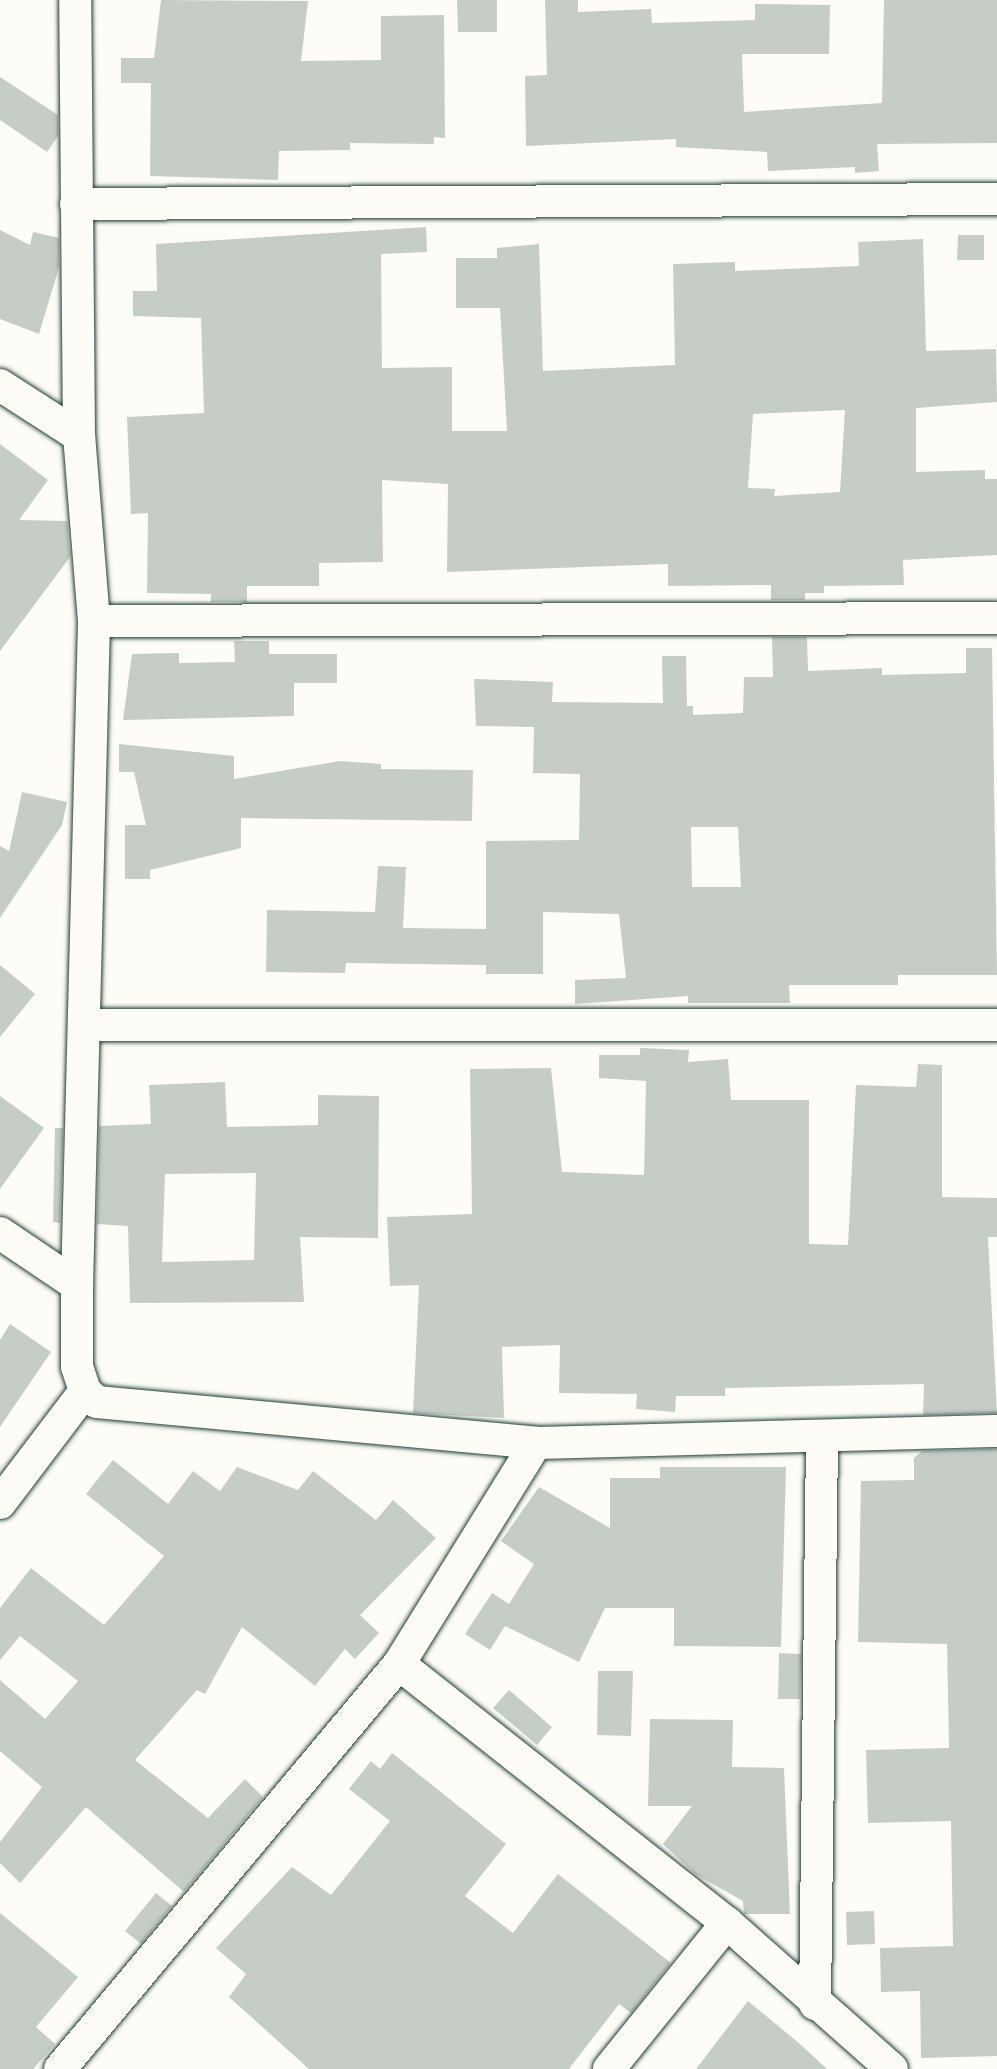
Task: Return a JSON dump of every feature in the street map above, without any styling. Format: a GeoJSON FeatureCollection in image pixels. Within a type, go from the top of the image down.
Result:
{"type":"FeatureCollection","features":[{"type":"Feature","properties":{"kind":"street"},"geometry":{"type":"LineString","coordinates":[[75,0],[79,436],[94,621],[77,1285],[77,1367],[85,1391],[97,1402],[536,1443],[997,1431]]}},
{"type":"Feature","properties":{"kind":"street"},"geometry":{"type":"LineString","coordinates":[[76,204],[997,199]]}},
{"type":"Feature","properties":{"kind":"street"},"geometry":{"type":"LineString","coordinates":[[0,385],[79,436]]}},
{"type":"Feature","properties":{"kind":"street"},"geometry":{"type":"LineString","coordinates":[[94,621],[997,618]]}},
{"type":"Feature","properties":{"kind":"street"},"geometry":{"type":"LineString","coordinates":[[85,1025],[997,1026]]}},
{"type":"Feature","properties":{"kind":"street"},"geometry":{"type":"LineString","coordinates":[[0,1233],[77,1285]]}},
{"type":"Feature","properties":{"kind":"street"},"geometry":{"type":"LineString","coordinates":[[0,1503],[85,1391]]}},
{"type":"Feature","properties":{"kind":"street"},"geometry":{"type":"LineString","coordinates":[[815,2004],[822,1436]]}},
{"type":"Feature","properties":{"kind":"street"},"geometry":{"type":"LineString","coordinates":[[60,2069],[399,1664],[536,1443]]}},
{"type":"Feature","properties":{"kind":"street"},"geometry":{"type":"LineString","coordinates":[[399,1664],[727,1923],[815,2004],[892,2069]]}},
{"type":"Feature","properties":{"kind":"street"},"geometry":{"type":"LineString","coordinates":[[610,2069],[727,1923]]}},
{"type":"Feature","properties":{"kind":"building"},"geometry":{"type":"Polygon","coordinates":[[[161,0],[308,1],[301,61],[381,60],[381,16],[444,15],[445,138],[434,137],[434,144],[350,143],[350,150],[279,151],[278,180],[150,176],[151,83],[121,83],[121,58],[154,58],[161,0]]]}},
{"type":"Feature","properties":{"kind":"building"},"geometry":{"type":"Polygon","coordinates":[[[457,0],[497,0],[497,32],[458,32],[457,0]]]}},
{"type":"Feature","properties":{"kind":"building"},"geometry":{"type":"Polygon","coordinates":[[[545,0],[578,0],[578,12],[651,9],[652,23],[755,20],[755,4],[830,5],[829,54],[742,54],[744,112],[882,103],[884,0],[997,0],[997,143],[877,144],[879,171],[855,173],[855,167],[768,171],[767,152],[676,147],[676,139],[526,146],[525,76],[547,75],[545,0]]]}},
{"type":"Feature","properties":{"kind":"building"},"geometry":{"type":"Polygon","coordinates":[[[0,77],[58,115],[58,136],[47,152],[0,120],[0,77]]]}},
{"type":"Feature","properties":{"kind":"building"},"geometry":{"type":"Polygon","coordinates":[[[426,227],[427,252],[381,254],[382,368],[452,367],[452,431],[507,431],[500,308],[456,308],[456,258],[497,258],[497,248],[539,244],[543,371],[675,365],[673,264],[735,262],[735,271],[859,266],[858,242],[923,239],[926,351],[996,349],[997,402],[916,408],[916,472],[985,470],[985,479],[997,479],[997,555],[903,560],[904,585],[824,586],[824,593],[805,593],[805,600],[771,600],[771,585],[668,586],[668,564],[447,572],[448,484],[382,480],[383,562],[319,563],[319,586],[247,586],[247,602],[211,602],[211,594],[147,593],[148,513],[131,514],[127,417],[204,413],[201,318],[133,316],[133,291],[157,291],[156,244],[426,227]],[[845,410],[753,414],[748,488],[775,489],[774,496],[840,492],[845,410]]]}},
{"type":"Feature","properties":{"kind":"building"},"geometry":{"type":"Polygon","coordinates":[[[0,230],[30,245],[33,232],[59,238],[59,267],[39,334],[0,319],[0,230]]]}},
{"type":"Feature","properties":{"kind":"building"},"geometry":{"type":"Polygon","coordinates":[[[958,235],[984,235],[984,260],[957,260],[958,235]]]}},
{"type":"Feature","properties":{"kind":"building"},"geometry":{"type":"Polygon","coordinates":[[[0,444],[48,480],[19,520],[67,521],[70,557],[0,651],[0,444]]]}},
{"type":"Feature","properties":{"kind":"building"},"geometry":{"type":"Polygon","coordinates":[[[772,637],[807,637],[808,671],[882,668],[882,675],[966,673],[966,648],[992,648],[997,975],[898,975],[898,985],[789,985],[790,1003],[688,1003],[688,996],[575,1004],[575,980],[626,978],[619,914],[543,912],[543,974],[486,974],[486,965],[346,963],[345,973],[266,972],[267,910],[375,912],[378,866],[406,867],[403,928],[486,929],[486,841],[579,840],[580,774],[533,773],[534,727],[476,726],[474,679],[553,682],[552,702],[663,703],[662,656],[686,656],[687,706],[693,706],[693,715],[743,713],[744,677],[773,677],[772,637]],[[691,827],[692,887],[741,887],[738,827],[691,827]]]}},
{"type":"Feature","properties":{"kind":"building"},"geometry":{"type":"Polygon","coordinates":[[[234,641],[269,641],[269,654],[337,654],[337,683],[294,683],[294,716],[123,720],[132,654],[179,653],[179,663],[235,662],[234,641]]]}},
{"type":"Feature","properties":{"kind":"building"},"geometry":{"type":"Polygon","coordinates":[[[119,744],[234,756],[234,779],[340,761],[381,764],[381,769],[473,770],[472,821],[241,818],[241,848],[150,870],[150,879],[125,879],[125,825],[146,825],[134,772],[119,772],[119,744]]]}},
{"type":"Feature","properties":{"kind":"building"},"geometry":{"type":"Polygon","coordinates":[[[22,792],[67,802],[62,825],[0,918],[0,846],[9,851],[22,792]]]}},
{"type":"Feature","properties":{"kind":"building"},"geometry":{"type":"Polygon","coordinates":[[[0,965],[35,994],[0,1037],[0,965]]]}},
{"type":"Feature","properties":{"kind":"building"},"geometry":{"type":"Polygon","coordinates":[[[640,1048],[689,1050],[688,1062],[728,1059],[731,1100],[809,1100],[809,1244],[848,1245],[856,1085],[916,1087],[918,1064],[942,1065],[942,1197],[997,1198],[997,1237],[988,1237],[997,1413],[923,1415],[924,1384],[725,1388],[725,1396],[676,1396],[675,1412],[636,1409],[637,1394],[559,1393],[560,1345],[502,1347],[504,1418],[413,1413],[419,1285],[390,1286],[387,1217],[472,1214],[470,1069],[551,1068],[562,1172],[644,1175],[646,1081],[599,1078],[599,1055],[640,1055],[640,1048]]]}},
{"type":"Feature","properties":{"kind":"building"},"geometry":{"type":"Polygon","coordinates":[[[225,1082],[227,1127],[318,1125],[318,1095],[379,1096],[378,1238],[300,1237],[304,1302],[130,1303],[128,1226],[97,1224],[99,1126],[151,1124],[149,1085],[225,1082]],[[256,1173],[165,1174],[162,1262],[254,1260],[256,1173]]]}},
{"type":"Feature","properties":{"kind":"building"},"geometry":{"type":"Polygon","coordinates":[[[0,1096],[44,1128],[0,1189],[0,1096]]]}},
{"type":"Feature","properties":{"kind":"building"},"geometry":{"type":"Polygon","coordinates":[[[55,1128],[63,1128],[60,1223],[53,1222],[55,1128]]]}},
{"type":"Feature","properties":{"kind":"building"},"geometry":{"type":"Polygon","coordinates":[[[10,1324],[51,1352],[0,1427],[0,1340],[10,1324]]]}},
{"type":"Feature","properties":{"kind":"building"},"geometry":{"type":"Polygon","coordinates":[[[997,1449],[997,2056],[921,2058],[920,1991],[881,1992],[880,1948],[953,1946],[951,1821],[868,1823],[866,1750],[949,1748],[947,1644],[858,1642],[861,1481],[914,1480],[914,1458],[922,1451],[997,1449]]]}},
{"type":"Feature","properties":{"kind":"building"},"geometry":{"type":"Polygon","coordinates":[[[113,1460],[168,1504],[193,1471],[220,1491],[237,1467],[298,1490],[313,1471],[376,1520],[393,1500],[436,1538],[360,1615],[379,1633],[355,1659],[345,1649],[315,1686],[242,1627],[205,1694],[197,1690],[135,1760],[208,1818],[245,1779],[263,1797],[184,1892],[86,1807],[20,1883],[0,1863],[0,1842],[42,1787],[0,1751],[0,1680],[45,1719],[78,1681],[20,1636],[0,1660],[0,1608],[31,1568],[104,1625],[164,1556],[86,1494],[113,1460]]]}},
{"type":"Feature","properties":{"kind":"building"},"geometry":{"type":"Polygon","coordinates":[[[660,1467],[786,1467],[781,1647],[674,1646],[674,1608],[605,1608],[579,1662],[505,1626],[490,1650],[465,1634],[492,1593],[509,1604],[534,1564],[501,1541],[539,1487],[610,1528],[610,1478],[660,1478],[660,1467]]]}},
{"type":"Feature","properties":{"kind":"building"},"geometry":{"type":"Polygon","coordinates":[[[779,1653],[801,1654],[800,1699],[778,1699],[779,1653]]]}},
{"type":"Feature","properties":{"kind":"building"},"geometry":{"type":"Polygon","coordinates":[[[598,1671],[633,1671],[631,1736],[597,1735],[598,1671]]]}},
{"type":"Feature","properties":{"kind":"building"},"geometry":{"type":"Polygon","coordinates":[[[509,1690],[552,1727],[537,1745],[493,1708],[509,1690]]]}},
{"type":"Feature","properties":{"kind":"building"},"geometry":{"type":"Polygon","coordinates":[[[650,1719],[733,1720],[732,1767],[784,1768],[790,1914],[744,1914],[743,1901],[695,1874],[663,1844],[692,1806],[648,1806],[650,1719]]]}},
{"type":"Feature","properties":{"kind":"building"},"geometry":{"type":"Polygon","coordinates":[[[392,1753],[506,1844],[465,1896],[513,1933],[558,1874],[671,1963],[631,2013],[619,2004],[569,2069],[309,2069],[229,1997],[246,1974],[216,1948],[292,1867],[331,1895],[390,1821],[349,1789],[371,1761],[380,1769],[392,1753]]]}},
{"type":"Feature","properties":{"kind":"building"},"geometry":{"type":"Polygon","coordinates":[[[156,1893],[172,1906],[141,1944],[125,1931],[156,1893]]]}},
{"type":"Feature","properties":{"kind":"building"},"geometry":{"type":"Polygon","coordinates":[[[874,1911],[875,1944],[847,1945],[846,1912],[874,1911]]]}},
{"type":"Feature","properties":{"kind":"building"},"geometry":{"type":"Polygon","coordinates":[[[0,1913],[78,1977],[36,2027],[55,2044],[33,2069],[0,2069],[0,1913]]]}},
{"type":"Feature","properties":{"kind":"building"},"geometry":{"type":"Polygon","coordinates":[[[748,2001],[800,2044],[827,2069],[696,2069],[748,2001]]]}}]}
